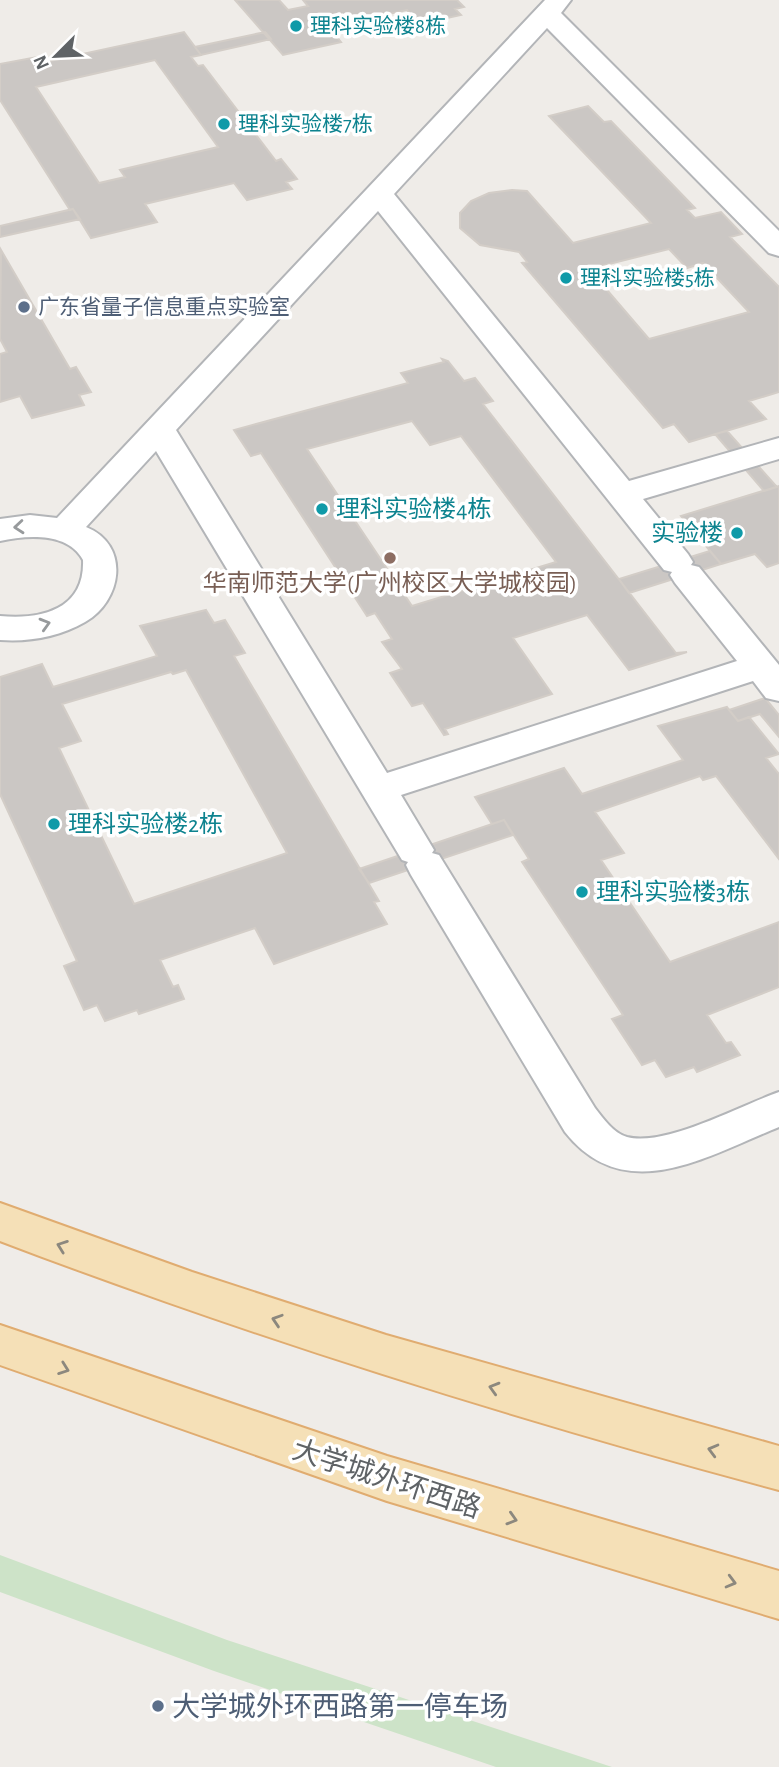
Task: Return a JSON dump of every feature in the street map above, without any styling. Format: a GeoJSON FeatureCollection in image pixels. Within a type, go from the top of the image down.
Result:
{"type":"FeatureCollection","features":[{"type":"Feature","properties":{"kind":"main road"},"geometry":{"type":"LineString","coordinates":[[0,1222],[213,1300],[601,1420],[779,1468]]}},
{"type":"Feature","properties":{"kind":"main road","name":"大学城外环西路"},"geometry":{"type":"LineString","coordinates":[[0,1345],[163,1406],[443,1497],[779,1595]]}},
{"type":"Feature","properties":{"kind":"lane"},"geometry":{"type":"LineString","coordinates":[[65,530],[553,6],[779,247]]}},
{"type":"Feature","properties":{"kind":"lane"},"geometry":{"type":"LineString","coordinates":[[378,789],[769,678],[379,193]]}},
{"type":"Feature","properties":{"kind":"lane"},"geometry":{"type":"LineString","coordinates":[[159,429],[580,1120],[602,1146],[628,1155],[656,1156],[779,1109]]}},
{"type":"Feature","properties":{"kind":"lane"},"geometry":{"type":"LineString","coordinates":[[622,494],[755,455]]}},
{"type":"Feature","properties":{"kind":"lane"},"geometry":{"type":"LineString","coordinates":[[0,530],[27,526],[65,530],[81,538],[93,549],[100,562],[102,576],[97,590],[86,604],[51,624],[30,628],[0,628]]}},
{"type":"Feature","properties":{"kind":"green space"},"geometry":{"type":"Polygon","coordinates":[[[0,1555],[227,1640],[612,1767],[496,1767],[214,1671],[0,1592],[0,1555]]]}},
{"type":"Feature","properties":{"kind":"building","name":"理科实验楼8栋"},"geometry":{"type":"Polygon","coordinates":[[[235,0],[279,0],[288,10],[308,6],[303,0],[457,0],[464,7],[455,9],[461,15],[420,24],[407,10],[329,27],[341,42],[283,55],[235,0]]]}},
{"type":"Feature","properties":{"kind":"building","name":"理科实验楼7栋"},"geometry":{"type":"Polygon","coordinates":[[[184,32],[201,55],[191,57],[198,66],[203,65],[276,161],[281,159],[297,179],[286,182],[292,189],[247,200],[234,183],[145,204],[157,222],[91,238],[73,209],[70,210],[0,100],[0,64],[37,57],[41,63],[184,32]],[[155,60],[36,87],[99,183],[125,177],[120,170],[218,147],[155,60]]]}},
{"type":"Feature","properties":{"kind":"building"},"geometry":{"type":"Polygon","coordinates":[[[265,32],[271,39],[201,55],[195,47],[265,32]]]}},
{"type":"Feature","properties":{"kind":"building","name":"理科实验楼5栋"},"geometry":{"type":"Polygon","coordinates":[[[588,106],[604,122],[611,121],[695,208],[687,210],[695,218],[721,212],[742,234],[730,237],[779,287],[779,392],[749,401],[766,419],[689,442],[674,424],[663,428],[522,263],[527,262],[519,252],[480,245],[460,228],[460,213],[471,201],[489,193],[512,190],[527,191],[573,243],[651,223],[549,116],[588,106]],[[669,249],[589,269],[649,339],[749,312],[703,263],[687,268],[669,249]]]}},
{"type":"Feature","properties":{"kind":"building"},"geometry":{"type":"Polygon","coordinates":[[[73,209],[80,219],[0,237],[0,226],[73,209]]]}},
{"type":"Feature","properties":{"kind":"building"},"geometry":{"type":"Polygon","coordinates":[[[1,250],[70,369],[76,367],[91,392],[79,395],[84,405],[32,418],[20,396],[0,402],[0,354],[7,352],[0,339],[1,250]]]}},
{"type":"Feature","properties":{"kind":"building","name":"理科实验楼4栋"},"geometry":{"type":"Polygon","coordinates":[[[442,359],[448,361],[464,381],[475,378],[493,401],[483,404],[676,653],[687,652],[629,670],[587,615],[513,638],[552,694],[445,729],[448,734],[444,735],[423,703],[412,706],[390,673],[402,669],[382,642],[392,639],[375,613],[367,616],[261,453],[251,456],[234,430],[408,383],[401,373],[444,362],[442,359]],[[412,421],[307,449],[412,606],[556,562],[461,436],[430,445],[412,421]]]}},
{"type":"Feature","properties":{"kind":"building"},"geometry":{"type":"Polygon","coordinates":[[[727,431],[777,487],[764,491],[715,434],[727,431]]]}},
{"type":"Feature","properties":{"kind":"building","name":"实验楼"},"geometry":{"type":"Polygon","coordinates":[[[779,486],[779,563],[767,567],[755,554],[721,564],[681,516],[779,486]]]}},
{"type":"Feature","properties":{"kind":"building"},"geometry":{"type":"Polygon","coordinates":[[[710,551],[721,564],[629,593],[619,579],[710,551]]]}},
{"type":"Feature","properties":{"kind":"building","name":"理科实验楼2栋"},"geometry":{"type":"Polygon","coordinates":[[[206,610],[214,623],[225,620],[245,653],[234,656],[379,901],[374,902],[387,924],[274,964],[255,928],[160,960],[173,987],[178,985],[184,999],[139,1014],[137,1010],[105,1021],[97,1005],[84,1010],[64,966],[77,961],[0,794],[0,677],[42,664],[53,687],[157,656],[140,626],[206,610]],[[186,670],[62,704],[81,741],[59,748],[134,904],[287,853],[186,670]]]}},
{"type":"Feature","properties":{"kind":"building"},"geometry":{"type":"Polygon","coordinates":[[[765,698],[779,715],[779,737],[760,714],[738,721],[729,710],[765,698]]]}},
{"type":"Feature","properties":{"kind":"building","name":"理科实验楼3栋"},"geometry":{"type":"Polygon","coordinates":[[[727,707],[738,721],[749,717],[779,754],[766,758],[779,774],[779,859],[716,776],[703,780],[700,776],[595,812],[624,853],[601,860],[670,962],[779,922],[779,987],[707,1015],[726,1043],[731,1042],[740,1055],[697,1072],[694,1067],[666,1077],[655,1060],[642,1065],[612,1019],[623,1015],[522,862],[529,859],[504,820],[492,824],[475,797],[564,768],[582,794],[683,760],[658,726],[727,707]]]}},
{"type":"Feature","properties":{"kind":"building"},"geometry":{"type":"Polygon","coordinates":[[[504,820],[513,835],[369,883],[359,869],[504,820]]]}},
{"type":"Feature","properties":{"kind":"place","name":"理科实验楼8栋"},"geometry":{"type":"Point","coordinates":[296,26]}},
{"type":"Feature","properties":{"kind":"place","name":"理科实验楼7栋"},"geometry":{"type":"Point","coordinates":[224,124]}},
{"type":"Feature","properties":{"kind":"place","name":"理科实验楼5栋"},"geometry":{"type":"Point","coordinates":[566,278]}},
{"type":"Feature","properties":{"kind":"place","name":"广东省量子信息重点实验室"},"geometry":{"type":"Point","coordinates":[24,307]}},
{"type":"Feature","properties":{"kind":"place","name":"理科实验楼4栋"},"geometry":{"type":"Point","coordinates":[322,509]}},
{"type":"Feature","properties":{"kind":"place","name":"实验楼"},"geometry":{"type":"Point","coordinates":[737,533]}},
{"type":"Feature","properties":{"kind":"place","name":"华南师范大学(广州校区大学城校园)"},"geometry":{"type":"Point","coordinates":[390,558]}},
{"type":"Feature","properties":{"kind":"place","name":"理科实验楼2栋"},"geometry":{"type":"Point","coordinates":[54,824]}},
{"type":"Feature","properties":{"kind":"place","name":"理科实验楼3栋"},"geometry":{"type":"Point","coordinates":[582,892]}},
{"type":"Feature","properties":{"kind":"place","name":"大学城外环西路第一停车场"},"geometry":{"type":"Point","coordinates":[158,1706]}}]}
